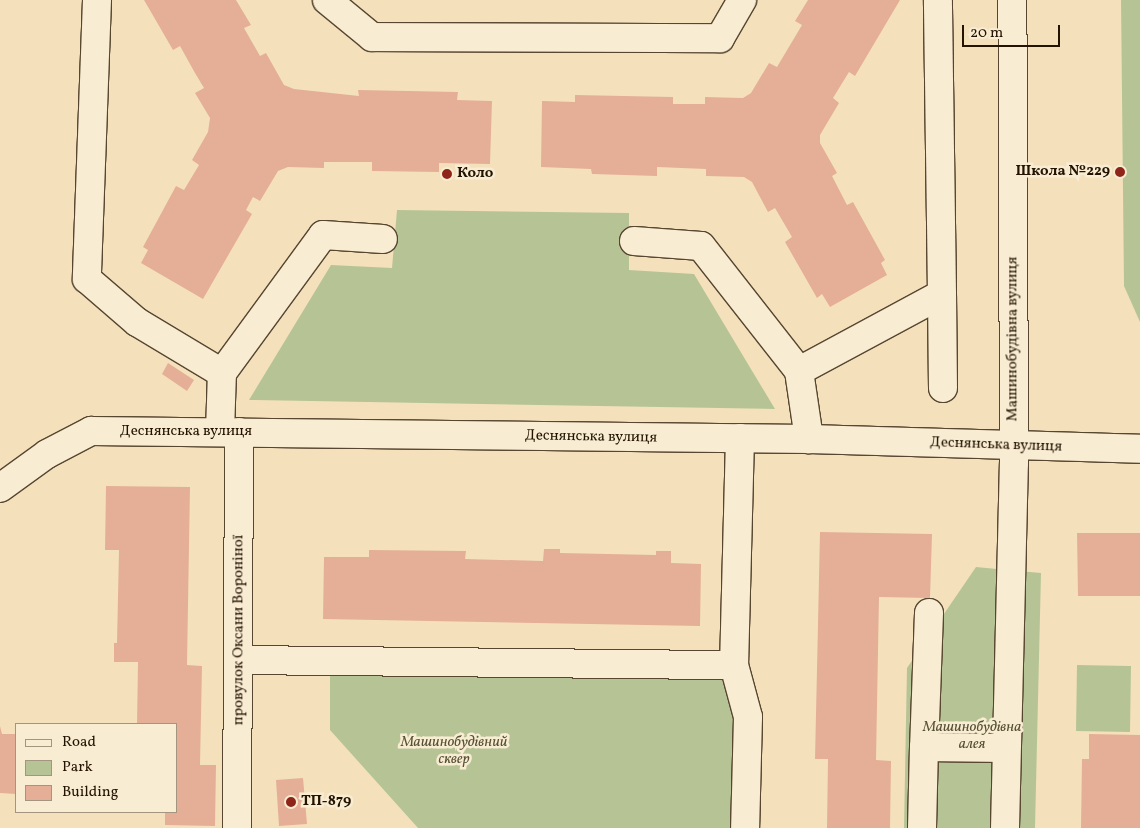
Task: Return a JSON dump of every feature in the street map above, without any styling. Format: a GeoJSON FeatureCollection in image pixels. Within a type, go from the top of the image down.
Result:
{"type":"FeatureCollection","features":[{"type":"Feature","properties":{"kind":"street"},"geometry":{"type":"LineString","coordinates":[[96,0],[87,279],[137,322],[222,373],[323,235],[383,239]]}},
{"type":"Feature","properties":{"kind":"street"},"geometry":{"type":"LineString","coordinates":[[327,0],[372,37],[720,38],[742,0]]}},
{"type":"Feature","properties":{"kind":"street"},"geometry":{"type":"LineString","coordinates":[[938,0],[943,388]]}},
{"type":"Feature","properties":{"kind":"street","name":"Машинобудівна вулиця"},"geometry":{"type":"LineString","coordinates":[[1005,828],[1014,445],[1012,0]]}},
{"type":"Feature","properties":{"kind":"street"},"geometry":{"type":"LineString","coordinates":[[634,241],[702,246],[799,371],[809,439]]}},
{"type":"Feature","properties":{"kind":"street"},"geometry":{"type":"LineString","coordinates":[[799,371],[942,294]]}},
{"type":"Feature","properties":{"kind":"street","name":"провулок Оксани Вороніної"},"geometry":{"type":"LineString","coordinates":[[222,373],[230,432],[239,660],[237,828]]}},
{"type":"Feature","properties":{"kind":"street","name":"Деснянська вулиця"},"geometry":{"type":"LineString","coordinates":[[0,488],[47,454],[91,432],[809,439],[1140,449]]}},
{"type":"Feature","properties":{"kind":"street"},"geometry":{"type":"LineString","coordinates":[[740,438],[734,665],[748,717],[745,828]]}},
{"type":"Feature","properties":{"kind":"street"},"geometry":{"type":"LineString","coordinates":[[922,828],[929,613]]}},
{"type":"Feature","properties":{"kind":"street"},"geometry":{"type":"LineString","coordinates":[[239,660],[734,665]]}},
{"type":"Feature","properties":{"kind":"street"},"geometry":{"type":"LineString","coordinates":[[924,747],[1006,748]]}},
{"type":"Feature","properties":{"kind":"green space"},"geometry":{"type":"Polygon","coordinates":[[[1121,0],[1140,0],[1140,322],[1124,286],[1121,0]]]}},
{"type":"Feature","properties":{"kind":"green space"},"geometry":{"type":"Polygon","coordinates":[[[397,210],[629,213],[629,270],[694,274],[775,409],[249,400],[331,265],[392,268],[397,210]]]}},
{"type":"Feature","properties":{"kind":"green space","name":"Машинобудівна алея"},"geometry":{"type":"Polygon","coordinates":[[[976,567],[1041,573],[1035,828],[904,828],[907,668],[976,567]]]}},
{"type":"Feature","properties":{"kind":"green space"},"geometry":{"type":"Polygon","coordinates":[[[1077,665],[1131,666],[1130,732],[1076,731],[1077,665]]]}},
{"type":"Feature","properties":{"kind":"green space","name":"Машинобудівний сквер"},"geometry":{"type":"Polygon","coordinates":[[[330,671],[734,677],[742,828],[418,828],[330,730],[330,671]]]}},
{"type":"Feature","properties":{"kind":"building"},"geometry":{"type":"Polygon","coordinates":[[[144,0],[236,0],[251,25],[244,28],[260,56],[266,53],[284,85],[294,89],[359,96],[358,90],[458,92],[457,100],[492,101],[490,164],[439,163],[439,172],[372,171],[372,162],[324,162],[324,168],[288,167],[278,171],[260,201],[253,197],[246,210],[252,214],[203,299],[141,263],[148,250],[143,247],[176,186],[184,190],[199,165],[192,160],[208,132],[210,118],[195,93],[204,88],[180,46],[173,50],[144,0]]]}},
{"type":"Feature","properties":{"kind":"building"},"geometry":{"type":"Polygon","coordinates":[[[808,0],[900,0],[855,76],[849,72],[833,98],[839,103],[820,135],[820,143],[837,173],[832,176],[847,205],[853,202],[885,260],[881,263],[887,275],[830,307],[822,294],[817,298],[785,242],[792,237],[775,208],[768,212],[752,182],[744,177],[706,176],[706,169],[657,167],[657,176],[592,174],[591,169],[541,167],[542,101],[575,102],[575,95],[673,97],[673,104],[705,104],[705,97],[743,98],[751,93],[769,63],[777,67],[802,25],[795,21],[808,0]]]}},
{"type":"Feature","properties":{"kind":"building"},"geometry":{"type":"Polygon","coordinates":[[[168,363],[194,380],[187,391],[162,374],[168,363]]]}},
{"type":"Feature","properties":{"kind":"building"},"geometry":{"type":"Polygon","coordinates":[[[106,486],[190,487],[187,665],[202,666],[200,765],[216,765],[215,826],[165,825],[165,813],[178,813],[178,723],[137,723],[138,662],[114,662],[114,643],[117,643],[119,550],[105,550],[106,486]]]}},
{"type":"Feature","properties":{"kind":"building"},"geometry":{"type":"Polygon","coordinates":[[[820,532],[932,534],[930,598],[879,597],[876,760],[891,761],[890,828],[827,828],[828,759],[815,759],[820,532]]]}},
{"type":"Feature","properties":{"kind":"building"},"geometry":{"type":"Polygon","coordinates":[[[1077,533],[1140,533],[1140,596],[1078,596],[1077,533]]]}},
{"type":"Feature","properties":{"kind":"building"},"geometry":{"type":"Polygon","coordinates":[[[544,549],[560,549],[560,553],[656,555],[656,551],[671,551],[671,563],[701,564],[700,626],[323,619],[324,557],[369,557],[369,550],[466,551],[465,559],[543,561],[544,549]]]}},
{"type":"Feature","properties":{"kind":"building"},"geometry":{"type":"Polygon","coordinates":[[[0,726],[2,734],[15,734],[15,794],[0,793],[0,726]]]}},
{"type":"Feature","properties":{"kind":"building"},"geometry":{"type":"Polygon","coordinates":[[[1089,734],[1140,735],[1140,828],[1081,828],[1082,759],[1089,759],[1089,734]]]}},
{"type":"Feature","properties":{"kind":"building","name":"ТП-879"},"geometry":{"type":"Polygon","coordinates":[[[303,778],[307,824],[279,826],[276,780],[303,778]]]}},
{"type":"Feature","properties":{"kind":"place","name":"Школа №229"},"geometry":{"type":"Point","coordinates":[1120,172]}},
{"type":"Feature","properties":{"kind":"place","name":"Коло"},"geometry":{"type":"Point","coordinates":[447,174]}},
{"type":"Feature","properties":{"kind":"place","name":"ТП-879"},"geometry":{"type":"Point","coordinates":[291,802]}}]}
